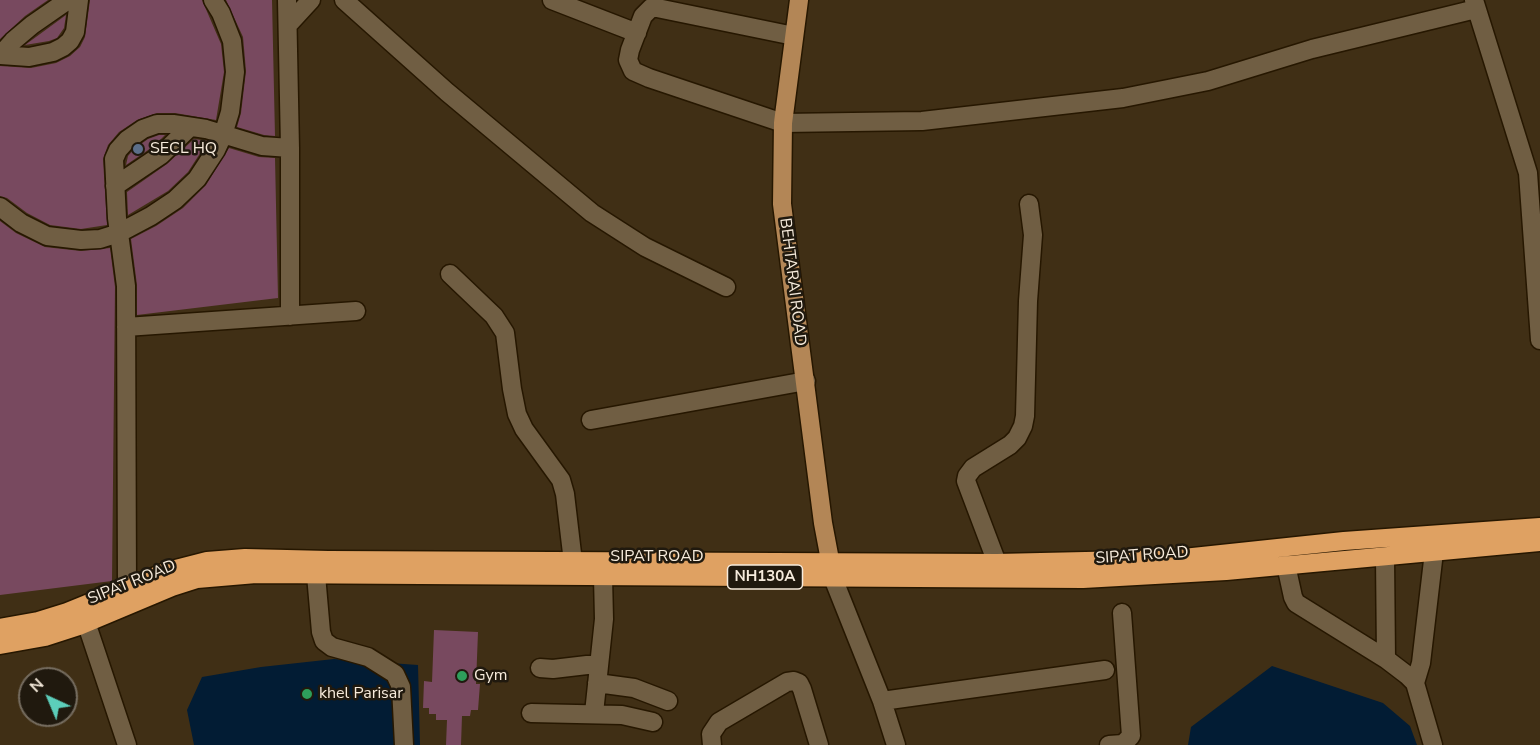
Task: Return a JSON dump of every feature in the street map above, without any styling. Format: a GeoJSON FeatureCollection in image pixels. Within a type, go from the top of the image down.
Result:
{"type":"FeatureCollection","features":[{"type":"Feature","properties":{"kind":"highway","name":"SIPAT ROAD"},"geometry":{"type":"LineString","coordinates":[[0,645],[45,637],[172,586],[197,579],[256,574],[603,577],[1174,559],[1344,542],[1540,527]]}},
{"type":"Feature","properties":{"kind":"highway","name":"SIPAT ROAD"},"geometry":{"type":"LineString","coordinates":[[0,628],[38,621],[67,612],[168,571],[207,561],[245,558],[573,561],[1083,579],[1385,557],[1540,542]]}},
{"type":"Feature","properties":{"kind":"main road","name":"BEHTARAI ROAD"},"geometry":{"type":"LineString","coordinates":[[799,0],[783,123],[782,204],[831,570]]}},
{"type":"Feature","properties":{"kind":"street"},"geometry":{"type":"LineString","coordinates":[[1,55],[32,25],[68,0]]}},
{"type":"Feature","properties":{"kind":"street"},"geometry":{"type":"LineString","coordinates":[[1,55],[29,57],[53,52],[63,47],[75,32],[79,0]]}},
{"type":"Feature","properties":{"kind":"street"},"geometry":{"type":"LineString","coordinates":[[0,207],[21,223],[47,236],[81,240],[100,239],[119,233],[175,200],[196,179],[216,150],[230,112],[234,72],[232,41],[213,0]]}},
{"type":"Feature","properties":{"kind":"street"},"geometry":{"type":"LineString","coordinates":[[287,0],[290,316]]}},
{"type":"Feature","properties":{"kind":"street"},"geometry":{"type":"LineString","coordinates":[[288,25],[311,0]]}},
{"type":"Feature","properties":{"kind":"street"},"geometry":{"type":"LineString","coordinates":[[344,0],[447,92],[592,213],[645,247],[726,287]]}},
{"type":"Feature","properties":{"kind":"street"},"geometry":{"type":"LineString","coordinates":[[552,0],[637,33]]}},
{"type":"Feature","properties":{"kind":"street"},"geometry":{"type":"LineString","coordinates":[[794,36],[651,8],[645,13],[628,60],[633,71],[649,78],[783,123],[922,121],[1123,98],[1208,81],[1312,49],[1475,4],[1534,171],[1540,340]]}},
{"type":"Feature","properties":{"kind":"street"},"geometry":{"type":"LineString","coordinates":[[128,587],[126,286],[119,233],[114,159],[127,140],[143,129],[157,124],[190,127],[262,146],[290,148]]}},
{"type":"Feature","properties":{"kind":"street"},"geometry":{"type":"LineString","coordinates":[[115,186],[161,155],[190,127]]}},
{"type":"Feature","properties":{"kind":"street"},"geometry":{"type":"LineString","coordinates":[[997,563],[966,476],[973,468],[1010,445],[1017,438],[1023,426],[1033,235],[1029,204]]}},
{"type":"Feature","properties":{"kind":"street"},"geometry":{"type":"LineString","coordinates":[[450,274],[494,316],[505,333],[517,414],[529,436],[561,480],[565,494],[573,561]]}},
{"type":"Feature","properties":{"kind":"street"},"geometry":{"type":"LineString","coordinates":[[126,327],[356,311]]}},
{"type":"Feature","properties":{"kind":"street"},"geometry":{"type":"LineString","coordinates":[[591,420],[806,381]]}},
{"type":"Feature","properties":{"kind":"street"},"geometry":{"type":"LineString","coordinates":[[1433,745],[1416,683],[1421,663],[1434,552]]}},
{"type":"Feature","properties":{"kind":"street"},"geometry":{"type":"LineString","coordinates":[[1385,557],[1386,659]]}},
{"type":"Feature","properties":{"kind":"street"},"geometry":{"type":"LineString","coordinates":[[1286,565],[1296,603],[1386,659],[1416,683]]}},
{"type":"Feature","properties":{"kind":"street"},"geometry":{"type":"LineString","coordinates":[[831,570],[882,701],[896,745]]}},
{"type":"Feature","properties":{"kind":"street"},"geometry":{"type":"LineString","coordinates":[[316,575],[321,632],[324,641],[332,647],[368,657],[395,674],[401,687],[404,745]]}},
{"type":"Feature","properties":{"kind":"street"},"geometry":{"type":"LineString","coordinates":[[594,713],[604,619],[603,577]]}},
{"type":"Feature","properties":{"kind":"street"},"geometry":{"type":"LineString","coordinates":[[1109,745],[1123,744],[1131,736],[1122,613]]}},
{"type":"Feature","properties":{"kind":"street"},"geometry":{"type":"LineString","coordinates":[[86,622],[127,745]]}},
{"type":"Feature","properties":{"kind":"street"},"geometry":{"type":"LineString","coordinates":[[540,668],[553,669],[587,665],[598,674],[668,701]]}},
{"type":"Feature","properties":{"kind":"street"},"geometry":{"type":"LineString","coordinates":[[882,701],[1105,670]]}},
{"type":"Feature","properties":{"kind":"street"},"geometry":{"type":"LineString","coordinates":[[711,745],[711,734],[719,722],[787,682],[794,681],[799,683],[802,689],[819,745]]}},
{"type":"Feature","properties":{"kind":"street"},"geometry":{"type":"LineString","coordinates":[[531,714],[594,713],[622,715],[653,722]]}},
{"type":"Feature","properties":{"kind":"water","name":"khel Parisar"},"geometry":{"type":"Polygon","coordinates":[[[334,659],[418,665],[420,745],[194,745],[187,710],[202,677],[261,667],[334,659]]]}},
{"type":"Feature","properties":{"kind":"water"},"geometry":{"type":"Polygon","coordinates":[[[1272,666],[1383,703],[1410,726],[1417,745],[1188,745],[1191,727],[1272,666]]]}},
{"type":"Feature","properties":{"kind":"building"},"geometry":{"type":"Polygon","coordinates":[[[0,0],[48,0],[25,16],[0,39],[0,0]]]}},
{"type":"Feature","properties":{"kind":"building"},"geometry":{"type":"Polygon","coordinates":[[[90,0],[202,0],[221,44],[224,72],[216,120],[175,113],[157,113],[137,120],[119,132],[108,145],[103,159],[107,225],[81,229],[50,225],[0,196],[0,66],[31,68],[56,63],[70,56],[80,47],[85,37],[90,0]]]}},
{"type":"Feature","properties":{"kind":"building"},"geometry":{"type":"Polygon","coordinates":[[[226,0],[272,0],[275,136],[237,127],[246,71],[243,37],[226,0]]]}},
{"type":"Feature","properties":{"kind":"building"},"geometry":{"type":"Polygon","coordinates":[[[66,15],[64,28],[57,38],[25,45],[66,15]]]}},
{"type":"Feature","properties":{"kind":"building"},"geometry":{"type":"Polygon","coordinates":[[[165,135],[154,146],[126,165],[128,156],[134,149],[148,139],[165,135]]]}},
{"type":"Feature","properties":{"kind":"building"},"geometry":{"type":"Polygon","coordinates":[[[194,139],[208,141],[188,172],[168,191],[128,215],[127,192],[167,164],[194,139]]]}},
{"type":"Feature","properties":{"kind":"building"},"geometry":{"type":"Polygon","coordinates":[[[229,148],[259,157],[275,158],[278,298],[137,315],[137,285],[131,239],[183,208],[206,185],[229,148]]]}},
{"type":"Feature","properties":{"kind":"building"},"geometry":{"type":"Polygon","coordinates":[[[0,221],[16,233],[45,247],[81,251],[110,248],[115,287],[112,581],[0,595],[0,221]]]}},
{"type":"Feature","properties":{"kind":"building"},"geometry":{"type":"Polygon","coordinates":[[[434,630],[478,632],[476,684],[480,684],[478,710],[471,710],[470,716],[462,716],[461,745],[446,745],[447,720],[436,720],[436,714],[429,714],[429,708],[423,708],[424,681],[432,682],[434,630]]]}},
{"type":"Feature","properties":{"kind":"place","name":"SECL HQ"},"geometry":{"type":"Point","coordinates":[138,149]}},
{"type":"Feature","properties":{"kind":"place","name":"Gym"},"geometry":{"type":"Point","coordinates":[462,676]}},
{"type":"Feature","properties":{"kind":"place","name":"khel Parisar"},"geometry":{"type":"Point","coordinates":[307,694]}}]}
